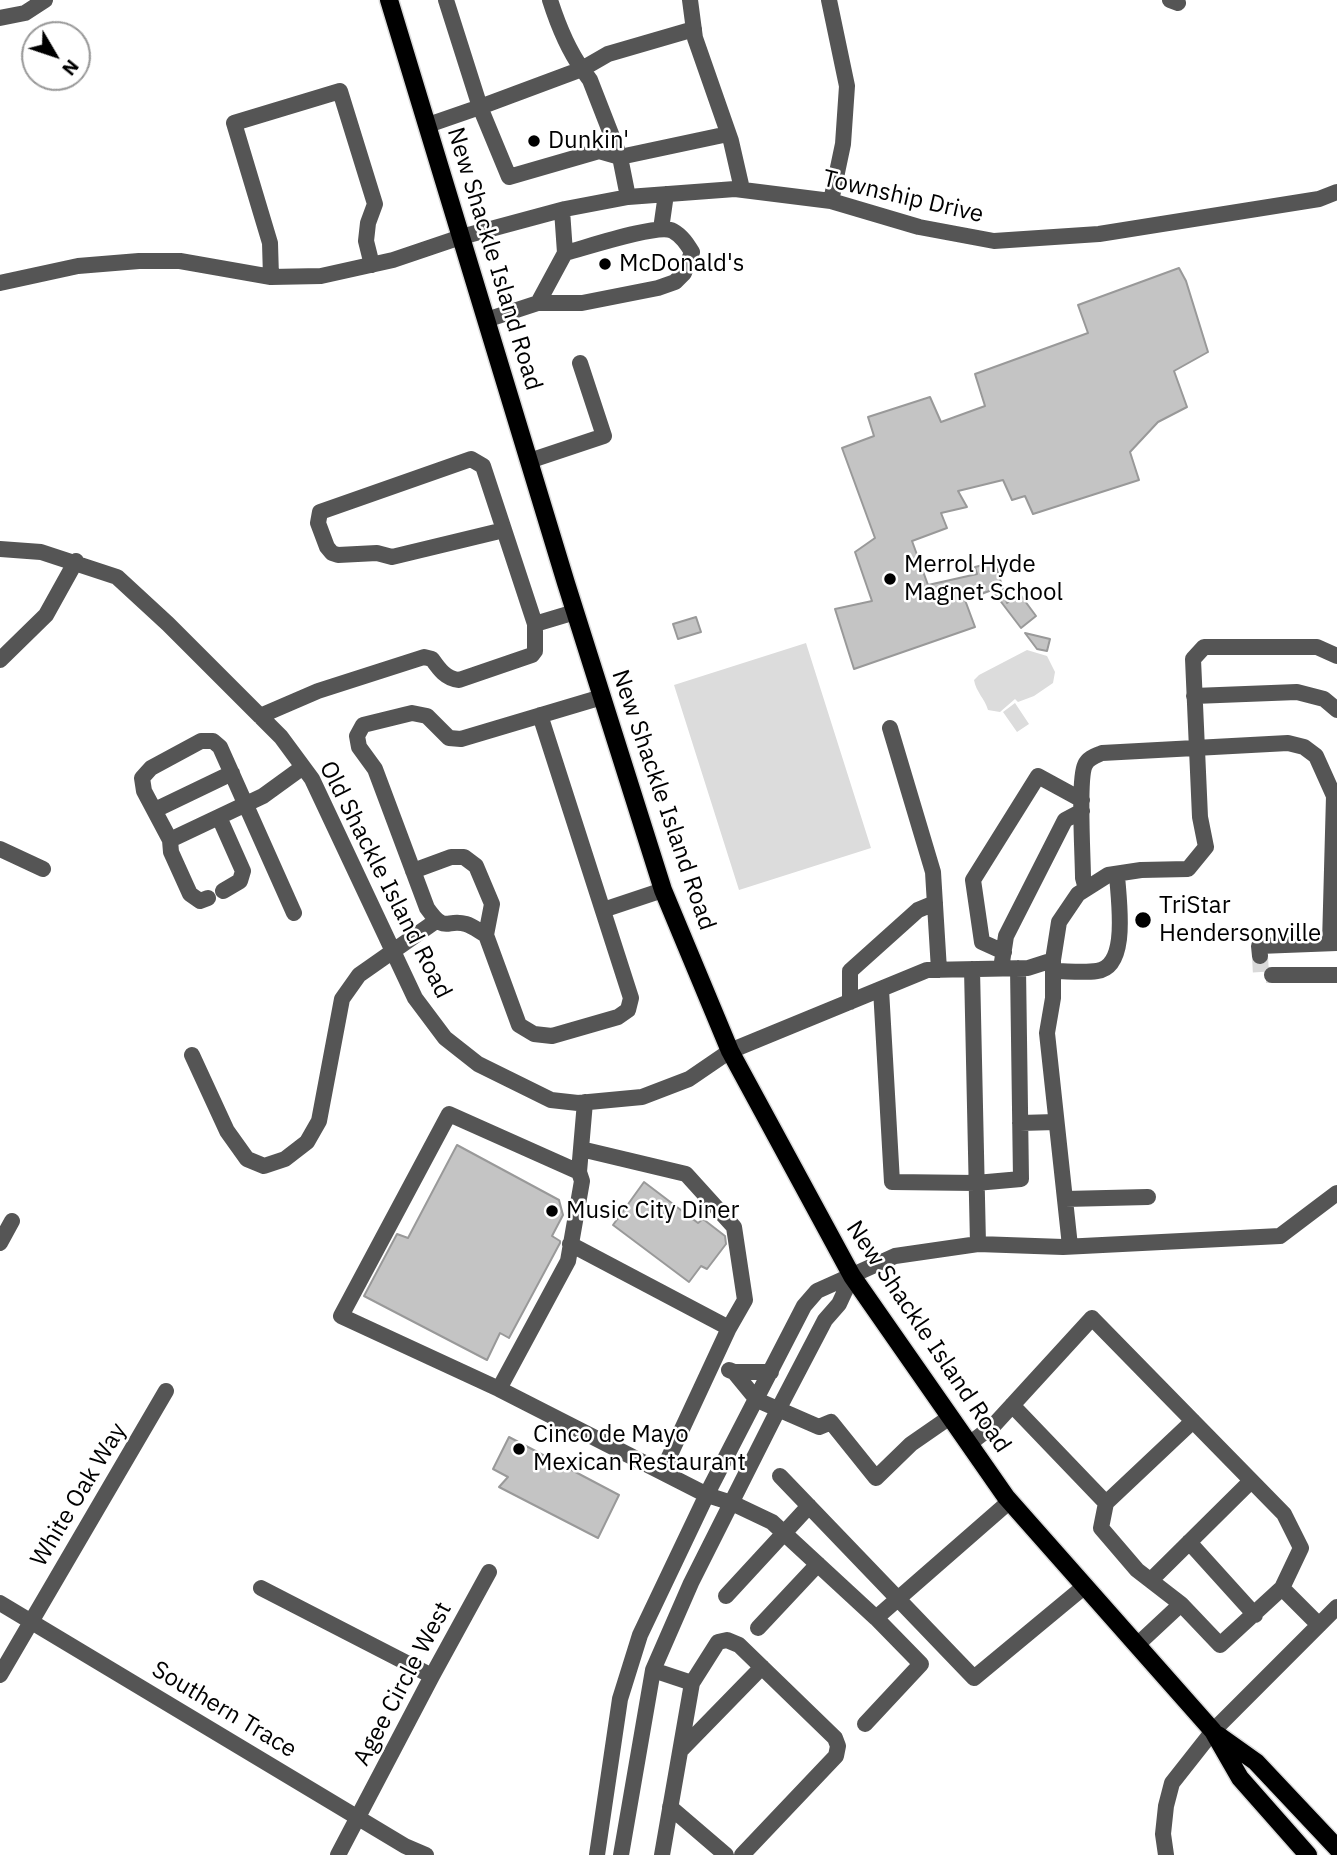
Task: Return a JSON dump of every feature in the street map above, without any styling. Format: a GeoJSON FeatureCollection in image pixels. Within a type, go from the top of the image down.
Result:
{"type":"FeatureCollection","features":[{"type":"Feature","properties":{"kind":"main road","name":"New Shackle Island Road"},"geometry":{"type":"LineString","coordinates":[[389,0],[575,612],[663,890],[730,1051],[852,1276],[1010,1502],[1213,1731],[1240,1778],[1308,1855]]}},
{"type":"Feature","properties":{"kind":"main road","name":"New Shackle Island Road"},"geometry":{"type":"LineString","coordinates":[[1213,1731],[1256,1762],[1337,1848]]}},
{"type":"Feature","properties":{"kind":"street"},"geometry":{"type":"LineString","coordinates":[[0,18],[25,12],[44,0]]}},
{"type":"Feature","properties":{"kind":"street"},"geometry":{"type":"LineString","coordinates":[[446,0],[480,107],[509,177],[599,151],[620,157],[729,134]]}},
{"type":"Feature","properties":{"kind":"street"},"geometry":{"type":"LineString","coordinates":[[550,0],[567,45],[590,80],[620,157],[628,197]]}},
{"type":"Feature","properties":{"kind":"street"},"geometry":{"type":"LineString","coordinates":[[690,0],[695,38],[729,134],[742,189]]}},
{"type":"Feature","properties":{"kind":"street"},"geometry":{"type":"LineString","coordinates":[[829,0],[847,86],[843,144],[831,201]]}},
{"type":"Feature","properties":{"kind":"street"},"geometry":{"type":"LineString","coordinates":[[428,125],[582,69],[608,54],[694,29]]}},
{"type":"Feature","properties":{"kind":"street"},"geometry":{"type":"LineString","coordinates":[[271,277],[270,243],[234,123],[340,91],[375,204],[368,223],[366,241],[372,265]]}},
{"type":"Feature","properties":{"kind":"street","name":"Township Drive"},"geometry":{"type":"LineString","coordinates":[[0,283],[78,266],[139,261],[180,261],[271,277],[321,276],[393,260],[461,237],[562,210],[628,197],[666,194],[742,189],[831,201],[919,228],[994,241],[1099,234],[1178,223],[1319,199],[1337,192]]}},
{"type":"Feature","properties":{"kind":"street"},"geometry":{"type":"LineString","coordinates":[[661,229],[666,194]]}},
{"type":"Feature","properties":{"kind":"street"},"geometry":{"type":"LineString","coordinates":[[538,303],[565,253],[562,210]]}},
{"type":"Feature","properties":{"kind":"street"},"geometry":{"type":"LineString","coordinates":[[486,320],[538,303],[582,303],[658,288],[675,282],[684,273],[692,252],[684,239],[671,230],[654,229],[565,253]]}},
{"type":"Feature","properties":{"kind":"street"},"geometry":{"type":"LineString","coordinates":[[529,461],[604,436],[580,363]]}},
{"type":"Feature","properties":{"kind":"street"},"geometry":{"type":"LineString","coordinates":[[260,716],[318,691],[424,657],[432,659],[444,675],[453,680],[532,655],[535,651],[535,624],[483,466],[471,459],[320,512],[318,516],[327,547],[338,555],[377,553],[392,557],[504,530]]}},
{"type":"Feature","properties":{"kind":"street","name":"Old Shackle Island Road"},"geometry":{"type":"LineString","coordinates":[[0,549],[41,552],[76,561],[117,577],[168,624],[281,737],[312,779],[415,999],[445,1038],[478,1065],[551,1100],[586,1102],[642,1097],[689,1079],[730,1051],[928,970],[972,969],[1008,963],[1028,968],[1053,965],[1098,972],[1110,967],[1117,956],[1117,874]]}},
{"type":"Feature","properties":{"kind":"street"},"geometry":{"type":"LineString","coordinates":[[0,660],[46,615],[76,561]]}},
{"type":"Feature","properties":{"kind":"street"},"geometry":{"type":"LineString","coordinates":[[535,624],[575,612]]}},
{"type":"Feature","properties":{"kind":"street"},"geometry":{"type":"LineString","coordinates":[[1070,1246],[1047,1033],[1053,998],[1053,965],[1059,922],[1078,894],[1108,875],[1188,869],[1206,847],[1200,817],[1193,659],[1203,647],[1317,647],[1337,656]]}},
{"type":"Feature","properties":{"kind":"street"},"geometry":{"type":"LineString","coordinates":[[1194,696],[1297,692],[1324,699],[1337,710]]}},
{"type":"Feature","properties":{"kind":"street"},"geometry":{"type":"LineString","coordinates":[[486,936],[464,923],[447,925],[436,921],[427,908],[376,769],[359,747],[357,736],[363,725],[412,713],[427,716],[449,738],[461,739],[602,697]]}},
{"type":"Feature","properties":{"kind":"street"},"geometry":{"type":"LineString","coordinates":[[413,871],[450,857],[464,857],[476,866],[492,904],[486,936],[519,1025],[534,1034],[552,1036],[618,1017],[628,1010],[631,998],[540,715]]}},
{"type":"Feature","properties":{"kind":"street"},"geometry":{"type":"LineString","coordinates":[[890,729],[933,872],[939,970]]}},
{"type":"Feature","properties":{"kind":"street"},"geometry":{"type":"LineString","coordinates":[[219,817],[243,871],[240,881],[200,901],[190,894],[171,852],[170,840],[144,791],[142,778],[150,768],[201,741],[214,741],[220,747],[232,772],[294,914]]}},
{"type":"Feature","properties":{"kind":"street"},"geometry":{"type":"LineString","coordinates":[[1086,889],[1083,878],[1083,767],[1090,758],[1102,753],[1287,743],[1304,747],[1316,756],[1336,795],[1334,943],[1260,951]]}},
{"type":"Feature","properties":{"kind":"street"},"geometry":{"type":"LineString","coordinates":[[170,840],[263,796],[303,767]]}},
{"type":"Feature","properties":{"kind":"street"},"geometry":{"type":"LineString","coordinates":[[155,810],[232,772]]}},
{"type":"Feature","properties":{"kind":"street"},"geometry":{"type":"LineString","coordinates":[[1008,963],[982,942],[974,880],[1038,776],[1082,806]]}},
{"type":"Feature","properties":{"kind":"street"},"geometry":{"type":"LineString","coordinates":[[881,989],[892,1182],[976,1183],[1021,1179],[1020,1123],[1006,936],[1065,820],[1082,806]]}},
{"type":"Feature","properties":{"kind":"street"},"geometry":{"type":"LineString","coordinates":[[0,849],[43,869]]}},
{"type":"Feature","properties":{"kind":"street"},"geometry":{"type":"LineString","coordinates":[[603,910],[663,890]]}},
{"type":"Feature","properties":{"kind":"street"},"geometry":{"type":"LineString","coordinates":[[850,1002],[850,971],[918,910],[935,903]]}},
{"type":"Feature","properties":{"kind":"street"},"geometry":{"type":"LineString","coordinates":[[192,1055],[226,1131],[247,1159],[264,1166],[285,1158],[307,1142],[319,1121],[342,999],[359,975],[436,921]]}},
{"type":"Feature","properties":{"kind":"street"},"geometry":{"type":"LineString","coordinates":[[972,969],[978,1244]]}},
{"type":"Feature","properties":{"kind":"street"},"geometry":{"type":"LineString","coordinates":[[1272,975],[1337,975]]}},
{"type":"Feature","properties":{"kind":"street"},"geometry":{"type":"LineString","coordinates":[[499,1389],[568,1261],[582,1181],[579,1172],[586,1102]]}},
{"type":"Feature","properties":{"kind":"street"},"geometry":{"type":"LineString","coordinates":[[579,1172],[449,1114],[341,1316],[499,1389],[707,1494],[772,1522],[876,1618],[921,1664],[865,1724]]}},
{"type":"Feature","properties":{"kind":"street"},"geometry":{"type":"LineString","coordinates":[[1020,1123],[1056,1122]]}},
{"type":"Feature","properties":{"kind":"street"},"geometry":{"type":"LineString","coordinates":[[581,1149],[686,1174],[734,1227],[745,1300],[729,1328],[662,1472]]}},
{"type":"Feature","properties":{"kind":"street"},"geometry":{"type":"LineString","coordinates":[[597,1855],[620,1699],[631,1660],[651,1608],[804,1306],[817,1291],[895,1256],[978,1244],[1070,1246],[1280,1236],[1337,1193]]}},
{"type":"Feature","properties":{"kind":"street"},"geometry":{"type":"LineString","coordinates":[[1065,1199],[1148,1197]]}},
{"type":"Feature","properties":{"kind":"street"},"geometry":{"type":"LineString","coordinates":[[0,1243],[12,1221]]}},
{"type":"Feature","properties":{"kind":"street"},"geometry":{"type":"LineString","coordinates":[[570,1244],[729,1328]]}},
{"type":"Feature","properties":{"kind":"street"},"geometry":{"type":"LineString","coordinates":[[621,1855],[653,1670],[691,1583],[778,1410],[825,1320],[839,1304],[852,1276]]}},
{"type":"Feature","properties":{"kind":"street"},"geometry":{"type":"LineString","coordinates":[[969,1444],[994,1425],[1092,1318],[1284,1514],[1301,1548],[1282,1588],[1220,1645],[1181,1604],[1138,1570],[1101,1528],[1107,1503],[1192,1421]]}},
{"type":"Feature","properties":{"kind":"street"},"geometry":{"type":"LineString","coordinates":[[714,1364],[734,1372],[771,1372]]}},
{"type":"Feature","properties":{"kind":"street"},"geometry":{"type":"LineString","coordinates":[[734,1372],[757,1400],[819,1427],[831,1422],[876,1478],[912,1444],[950,1417]]}},
{"type":"Feature","properties":{"kind":"street","name":"White Oak Way"},"geometry":{"type":"LineString","coordinates":[[0,1675],[166,1391]]}},
{"type":"Feature","properties":{"kind":"street"},"geometry":{"type":"LineString","coordinates":[[1012,1405],[1107,1503]]}},
{"type":"Feature","properties":{"kind":"street"},"geometry":{"type":"LineString","coordinates":[[780,1476],[974,1678],[1085,1586]]}},
{"type":"Feature","properties":{"kind":"street"},"geometry":{"type":"LineString","coordinates":[[1151,1580],[1251,1480]]}},
{"type":"Feature","properties":{"kind":"street"},"geometry":{"type":"LineString","coordinates":[[876,1618],[1010,1502]]}},
{"type":"Feature","properties":{"kind":"street"},"geometry":{"type":"LineString","coordinates":[[726,1596],[809,1506]]}},
{"type":"Feature","properties":{"kind":"street"},"geometry":{"type":"LineString","coordinates":[[1189,1542],[1255,1615]]}},
{"type":"Feature","properties":{"kind":"street"},"geometry":{"type":"LineString","coordinates":[[758,1628],[818,1564]]}},
{"type":"Feature","properties":{"kind":"street","name":"Agee Circle West"},"geometry":{"type":"LineString","coordinates":[[338,1855],[489,1572]]}},
{"type":"Feature","properties":{"kind":"street"},"geometry":{"type":"LineString","coordinates":[[261,1588],[432,1676]]}},
{"type":"Feature","properties":{"kind":"street"},"geometry":{"type":"LineString","coordinates":[[1282,1588],[1319,1625]]}},
{"type":"Feature","properties":{"kind":"street","name":"Southern Trace"},"geometry":{"type":"LineString","coordinates":[[0,1603],[405,1846],[426,1855]]}},
{"type":"Feature","properties":{"kind":"street"},"geometry":{"type":"LineString","coordinates":[[1137,1645],[1181,1604]]}},
{"type":"Feature","properties":{"kind":"street"},"geometry":{"type":"LineString","coordinates":[[1166,1855],[1163,1834],[1172,1783],[1213,1731],[1337,1607]]}},
{"type":"Feature","properties":{"kind":"street"},"geometry":{"type":"LineString","coordinates":[[662,1855],[692,1683],[718,1642],[727,1640],[739,1645],[835,1738],[838,1746],[836,1756],[742,1855]]}},
{"type":"Feature","properties":{"kind":"street"},"geometry":{"type":"LineString","coordinates":[[680,1751],[762,1667]]}},
{"type":"Feature","properties":{"kind":"street"},"geometry":{"type":"LineString","coordinates":[[653,1670],[692,1683]]}},
{"type":"Feature","properties":{"kind":"street"},"geometry":{"type":"LineString","coordinates":[[670,1807],[726,1855]]}},
{"type":"Feature","properties":{"kind":"shaded area"},"geometry":{"type":"Polygon","coordinates":[[[806,643],[871,848],[739,890],[674,685],[806,643]]]}},
{"type":"Feature","properties":{"kind":"shaded area"},"geometry":{"type":"Polygon","coordinates":[[[1027,650],[1047,656],[1055,672],[1053,683],[1034,696],[1018,702],[1015,699],[1000,712],[988,710],[974,680],[1027,650]]]}},
{"type":"Feature","properties":{"kind":"shaded area"},"geometry":{"type":"Polygon","coordinates":[[[1015,703],[1029,724],[1017,732],[1003,712],[1015,703]]]}},
{"type":"Feature","properties":{"kind":"building"},"geometry":{"type":"Polygon","coordinates":[[[1179,268],[1186,281],[1208,352],[1174,371],[1187,407],[1158,422],[1130,452],[1139,480],[1033,514],[1025,496],[1012,500],[1003,480],[958,491],[967,507],[941,513],[947,528],[912,541],[928,585],[977,574],[975,567],[995,562],[1007,603],[1019,593],[1036,616],[1021,628],[992,590],[965,600],[975,627],[854,669],[835,609],[872,601],[855,552],[875,538],[842,448],[874,436],[868,417],[930,397],[941,422],[985,406],[975,374],[1088,333],[1078,305],[1179,268]]]}},
{"type":"Feature","properties":{"kind":"building"},"geometry":{"type":"Polygon","coordinates":[[[696,617],[701,632],[678,639],[673,624],[696,617]]]}},
{"type":"Feature","properties":{"kind":"building"},"geometry":{"type":"Polygon","coordinates":[[[1025,633],[1050,639],[1047,651],[1037,649],[1025,633]]]}},
{"type":"Feature","properties":{"kind":"building"},"geometry":{"type":"Polygon","coordinates":[[[457,1145],[559,1200],[563,1215],[552,1236],[560,1243],[509,1338],[500,1333],[487,1360],[364,1296],[397,1234],[408,1238],[457,1145]]]}},
{"type":"Feature","properties":{"kind":"building"},"geometry":{"type":"Polygon","coordinates":[[[644,1182],[698,1223],[703,1219],[725,1236],[726,1244],[707,1269],[701,1266],[689,1282],[613,1225],[644,1182]]]}},
{"type":"Feature","properties":{"kind":"building"},"geometry":{"type":"Polygon","coordinates":[[[509,1437],[619,1495],[598,1538],[499,1487],[508,1477],[493,1469],[509,1437]]]}},
{"type":"Feature","properties":{"kind":"tunnel"},"geometry":{"type":"LineString","coordinates":[[1260,956],[1261,975],[1272,975]]}},
{"type":"Feature","properties":{"kind":"place","name":"Dunkin'"},"geometry":{"type":"Point","coordinates":[534,141]}},
{"type":"Feature","properties":{"kind":"place","name":"McDonald's"},"geometry":{"type":"Point","coordinates":[605,264]}},
{"type":"Feature","properties":{"kind":"place","name":"Merrol Hyde Magnet School"},"geometry":{"type":"Point","coordinates":[890,579]}},
{"type":"Feature","properties":{"kind":"place","name":"TriStar Hendersonville"},"geometry":{"type":"Point","coordinates":[1143,920]}},
{"type":"Feature","properties":{"kind":"place","name":"Music City Diner"},"geometry":{"type":"Point","coordinates":[552,1211]}},
{"type":"Feature","properties":{"kind":"place","name":"Cinco de Mayo Mexican Restaurant"},"geometry":{"type":"Point","coordinates":[519,1449]}}]}
